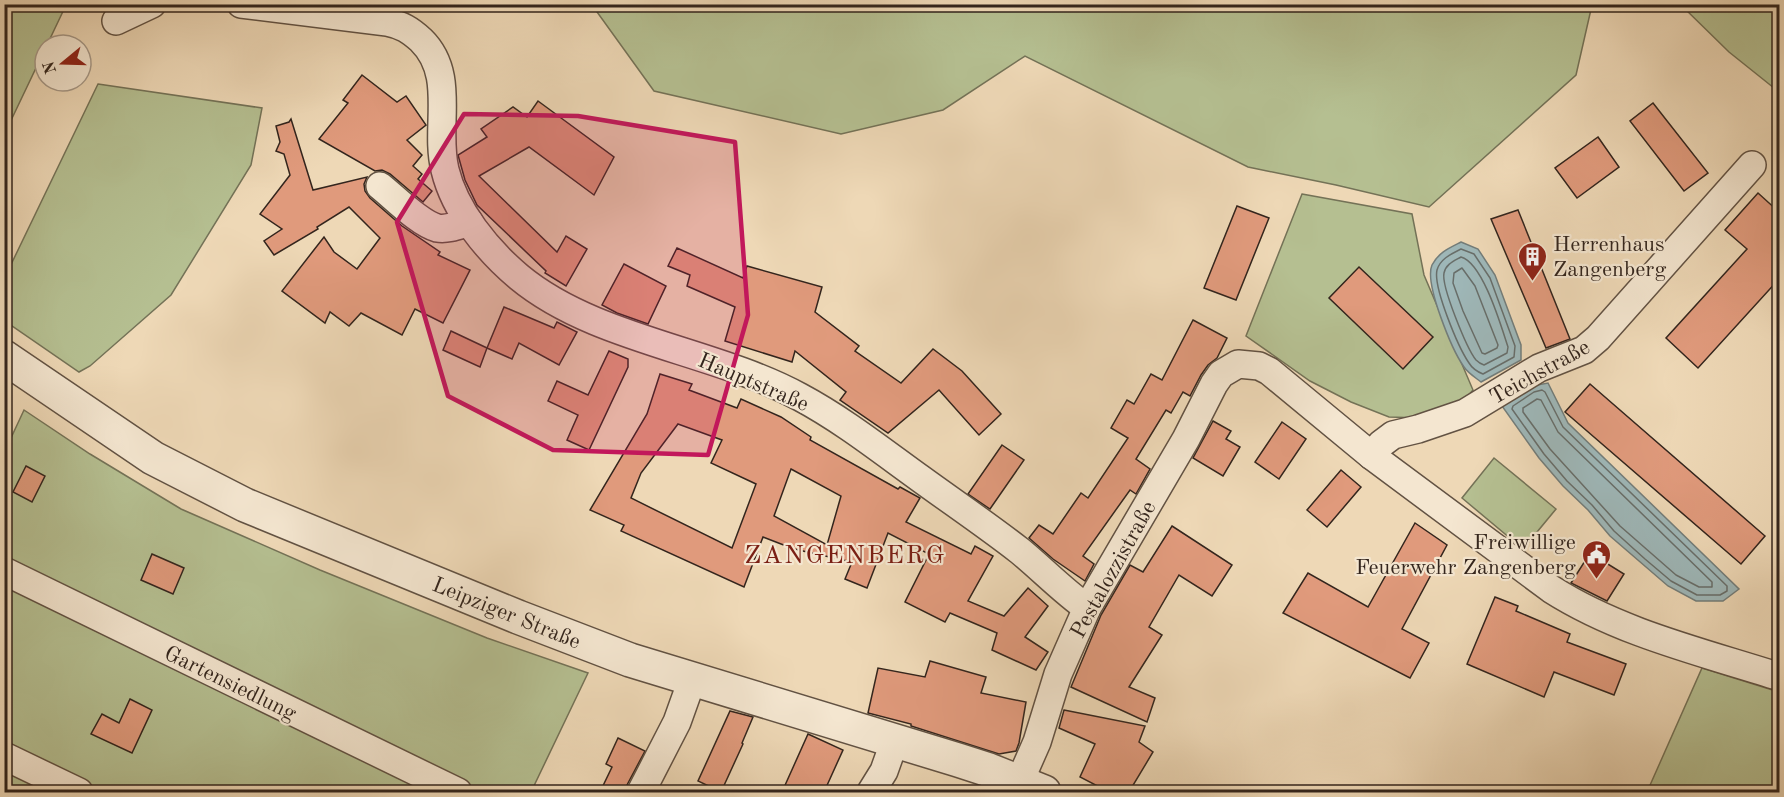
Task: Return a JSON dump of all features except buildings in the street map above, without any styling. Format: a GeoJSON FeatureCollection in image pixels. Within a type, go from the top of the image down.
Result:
{"type":"FeatureCollection","features":[{"type":"Feature","properties":{"kind":"street"},"geometry":{"type":"LineString","coordinates":[[116,21],[152,4]]}},
{"type":"Feature","properties":{"kind":"street","name":"Hauptstraße"},"geometry":{"type":"LineString","coordinates":[[241,4],[387,22],[409,29],[434,57],[439,70],[442,82],[442,153],[445,170],[456,199],[491,250],[519,277],[553,300],[620,330],[754,376],[781,387],[822,410],[1018,550],[1086,608]]}},
{"type":"Feature","properties":{"kind":"street","name":"Teichstraße"},"geometry":{"type":"LineString","coordinates":[[1372,456],[1381,444],[1393,435],[1466,413],[1539,368],[1569,358],[1584,350],[1598,338],[1752,165]]}},
{"type":"Feature","properties":{"kind":"street"},"geometry":{"type":"LineString","coordinates":[[380,186],[426,223],[438,228],[452,228],[470,222]]}},
{"type":"Feature","properties":{"kind":"street","name":"Leipziger Straße"},"geometry":{"type":"LineString","coordinates":[[4,357],[153,458],[213,490],[518,617],[630,660],[895,740],[1026,789]]}},
{"type":"Feature","properties":{"kind":"street","name":"Pestalozzistraße"},"geometry":{"type":"LineString","coordinates":[[1026,789],[1037,742],[1058,674],[1086,608],[1186,439],[1214,384],[1229,368],[1238,364],[1249,364],[1269,371],[1372,456]]}},
{"type":"Feature","properties":{"kind":"street"},"geometry":{"type":"LineString","coordinates":[[1372,456],[1551,589],[1572,602],[1633,629],[1779,677]]}},
{"type":"Feature","properties":{"kind":"street","name":"Gartensiedlung"},"geometry":{"type":"LineString","coordinates":[[4,571],[458,792]]}},
{"type":"Feature","properties":{"kind":"street"},"geometry":{"type":"LineString","coordinates":[[641,792],[677,722],[692,680]]}},
{"type":"Feature","properties":{"kind":"street"},"geometry":{"type":"LineString","coordinates":[[872,792],[884,771],[895,740]]}},
{"type":"Feature","properties":{"kind":"street"},"geometry":{"type":"LineString","coordinates":[[4,756],[79,792]]}},
{"type":"Feature","properties":{"kind":"highlighted area"},"geometry":{"type":"Polygon","coordinates":[[[464,114],[578,116],[735,142],[748,315],[708,455],[553,450],[448,396],[397,222],[464,114]]]}},
{"type":"Feature","properties":{"kind":"green space"},"geometry":{"type":"Polygon","coordinates":[[[5,4],[66,5],[53,33],[33,33],[33,74],[5,133],[5,4]]]}},
{"type":"Feature","properties":{"kind":"green space"},"geometry":{"type":"Polygon","coordinates":[[[592,5],[1592,5],[1576,75],[1429,207],[1248,167],[1025,56],[943,110],[841,134],[654,91],[592,5]]]}},
{"type":"Feature","properties":{"kind":"green space"},"geometry":{"type":"Polygon","coordinates":[[[1681,5],[1779,5],[1779,92],[1729,52],[1681,5]]]}},
{"type":"Feature","properties":{"kind":"green space"},"geometry":{"type":"Polygon","coordinates":[[[98,84],[262,108],[251,165],[171,295],[90,366],[79,372],[5,321],[5,277],[98,84]]]}},
{"type":"Feature","properties":{"kind":"green space"},"geometry":{"type":"Polygon","coordinates":[[[1302,194],[1412,214],[1424,275],[1473,390],[1460,405],[1421,418],[1389,417],[1351,402],[1310,381],[1246,336],[1302,194]]]}},
{"type":"Feature","properties":{"kind":"green space"},"geometry":{"type":"Polygon","coordinates":[[[24,410],[90,454],[181,509],[320,570],[487,638],[588,673],[531,792],[5,792],[4,453],[24,410]]]}},
{"type":"Feature","properties":{"kind":"green space"},"geometry":{"type":"Polygon","coordinates":[[[1494,458],[1556,509],[1523,549],[1462,498],[1494,458]]]}},
{"type":"Feature","properties":{"kind":"green space"},"geometry":{"type":"Polygon","coordinates":[[[1702,668],[1779,692],[1778,792],[1647,792],[1702,668]]]}},
{"type":"Feature","properties":{"kind":"water"},"geometry":{"type":"Polygon","coordinates":[[[1461,242],[1478,249],[1495,275],[1521,345],[1521,360],[1481,382],[1464,367],[1459,358],[1440,316],[1432,286],[1432,265],[1445,251],[1461,242]]]}},
{"type":"Feature","properties":{"kind":"water"},"geometry":{"type":"Polygon","coordinates":[[[1548,383],[1568,423],[1739,589],[1723,601],[1696,601],[1668,586],[1610,536],[1563,486],[1539,458],[1502,406],[1532,386],[1548,383]]]}},
{"type":"Feature","properties":{"kind":"place","name":"Herrenhaus Zangenberg"},"geometry":{"type":"Point","coordinates":[1532,282]}},
{"type":"Feature","properties":{"kind":"place","name":"Freiwillige Feuerwehr Zangenberg"},"geometry":{"type":"Point","coordinates":[1597,580]}},
{"type":"Feature","properties":{"kind":"district","name":"ZANGENBERG"},"geometry":{"type":"Point","coordinates":[845,554]}}]}
